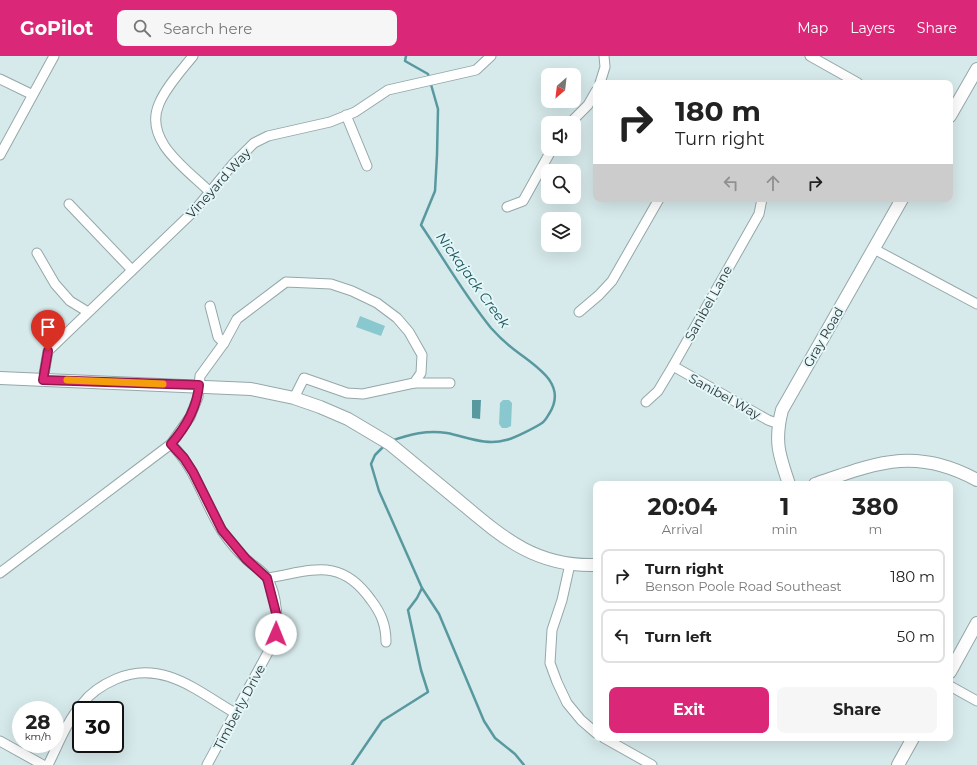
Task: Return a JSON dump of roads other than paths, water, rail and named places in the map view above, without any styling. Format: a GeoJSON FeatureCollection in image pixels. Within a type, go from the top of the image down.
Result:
{"type":"FeatureCollection","features":[{"type":"Feature","properties":{"kind":"street"},"geometry":{"type":"LineString","coordinates":[[0,155],[31,94],[54,56]]}},
{"type":"Feature","properties":{"kind":"street"},"geometry":{"type":"LineString","coordinates":[[193,56],[159,105],[156,118],[158,134],[167,150],[210,192]]}},
{"type":"Feature","properties":{"kind":"street","name":"Vineyard Way"},"geometry":{"type":"LineString","coordinates":[[43,380],[48,351],[194,211],[233,164],[254,143],[268,136],[330,122],[355,112],[388,90],[476,70],[491,56]]}},
{"type":"Feature","properties":{"kind":"street"},"geometry":{"type":"LineString","coordinates":[[601,80],[605,67],[604,56]]}},
{"type":"Feature","properties":{"kind":"street"},"geometry":{"type":"LineString","coordinates":[[810,56],[853,80]]}},
{"type":"Feature","properties":{"kind":"street"},"geometry":{"type":"LineString","coordinates":[[953,111],[977,69]]}},
{"type":"Feature","properties":{"kind":"street"},"geometry":{"type":"LineString","coordinates":[[0,79],[31,94]]}},
{"type":"Feature","properties":{"kind":"street"},"geometry":{"type":"LineString","coordinates":[[577,116],[588,105],[593,96]]}},
{"type":"Feature","properties":{"kind":"street"},"geometry":{"type":"LineString","coordinates":[[346,115],[367,166]]}},
{"type":"Feature","properties":{"kind":"street"},"geometry":{"type":"LineString","coordinates":[[507,206],[523,202],[548,156]]}},
{"type":"Feature","properties":{"kind":"street"},"geometry":{"type":"LineString","coordinates":[[579,312],[599,295],[612,281],[657,202]]}},
{"type":"Feature","properties":{"kind":"street","name":"Sanibel Lane"},"geometry":{"type":"LineString","coordinates":[[646,402],[658,391],[673,366],[759,214],[761,202]]}},
{"type":"Feature","properties":{"kind":"street","name":"Gray Road"},"geometry":{"type":"LineString","coordinates":[[788,481],[778,454],[778,424],[782,410],[900,202]]}},
{"type":"Feature","properties":{"kind":"street"},"geometry":{"type":"LineString","coordinates":[[69,204],[132,270]]}},
{"type":"Feature","properties":{"kind":"street"},"geometry":{"type":"LineString","coordinates":[[874,249],[977,304]]}},
{"type":"Feature","properties":{"kind":"street"},"geometry":{"type":"LineString","coordinates":[[37,253],[55,284],[70,301],[88,312]]}},
{"type":"Feature","properties":{"kind":"street"},"geometry":{"type":"LineString","coordinates":[[0,573],[171,444],[190,417],[198,397],[200,376],[224,343],[237,319],[286,282],[331,284],[352,291],[377,303],[397,318],[409,332],[422,355],[421,373],[414,383]]}},
{"type":"Feature","properties":{"kind":"street"},"geometry":{"type":"LineString","coordinates":[[210,306],[218,337],[224,343]]}},
{"type":"Feature","properties":{"kind":"street","name":"Sanibel Way"},"geometry":{"type":"LineString","coordinates":[[673,366],[768,420],[778,424]]}},
{"type":"Feature","properties":{"kind":"street"},"geometry":{"type":"LineString","coordinates":[[0,378],[245,388],[294,398],[348,419],[374,433],[512,543],[536,555],[570,564],[593,565]]}},
{"type":"Feature","properties":{"kind":"street"},"geometry":{"type":"LineString","coordinates":[[294,398],[304,378],[348,393],[363,394],[414,383],[450,383]]}},
{"type":"Feature","properties":{"kind":"street"},"geometry":{"type":"LineString","coordinates":[[171,444],[184,458],[193,472],[222,530],[246,559],[267,578],[322,569],[343,573],[358,584],[379,612],[384,622],[386,642]]}},
{"type":"Feature","properties":{"kind":"street"},"geometry":{"type":"LineString","coordinates":[[824,481],[872,464],[893,461],[920,460],[938,464],[976,478]]}},
{"type":"Feature","properties":{"kind":"street"},"geometry":{"type":"LineString","coordinates":[[570,564],[562,600],[552,630],[550,663],[567,703],[581,720],[593,730]]}},
{"type":"Feature","properties":{"kind":"street","name":"Timberly Drive"},"geometry":{"type":"LineString","coordinates":[[207,765],[276,634],[277,617],[267,578]]}},
{"type":"Feature","properties":{"kind":"street"},"geometry":{"type":"LineString","coordinates":[[953,667],[977,623]]}},
{"type":"Feature","properties":{"kind":"street"},"geometry":{"type":"LineString","coordinates":[[48,765],[75,714],[86,700],[99,687],[134,672],[147,671],[170,677],[235,714]]}},
{"type":"Feature","properties":{"kind":"street"},"geometry":{"type":"LineString","coordinates":[[953,688],[977,701]]}},
{"type":"Feature","properties":{"kind":"street"},"geometry":{"type":"LineString","coordinates":[[0,741],[43,765]]}},
{"type":"Feature","properties":{"kind":"street"},"geometry":{"type":"LineString","coordinates":[[610,741],[652,765]]}},
{"type":"Feature","properties":{"kind":"street"},"geometry":{"type":"LineString","coordinates":[[898,765],[911,741]]}},
{"type":"Feature","properties":{"kind":"waterway","name":"Nickajack Creek"},"geometry":{"type":"LineString","coordinates":[[391,441],[405,436],[432,432],[447,433],[476,440],[499,442],[524,433],[543,422],[554,404],[555,395],[549,379],[543,372],[501,338],[481,316],[421,225],[435,191],[438,109],[428,74],[405,61],[406,56]]}},
{"type":"Feature","properties":{"kind":"waterway"},"geometry":{"type":"LineString","coordinates":[[385,445],[375,455],[371,464],[379,491],[422,588],[439,614],[484,721],[495,738],[515,754],[524,765]]}},
{"type":"Feature","properties":{"kind":"waterway","name":"Nickajack Creek"},"geometry":{"type":"LineString","coordinates":[[352,765],[382,721],[428,692],[421,670],[408,610],[422,588]]}}]}
